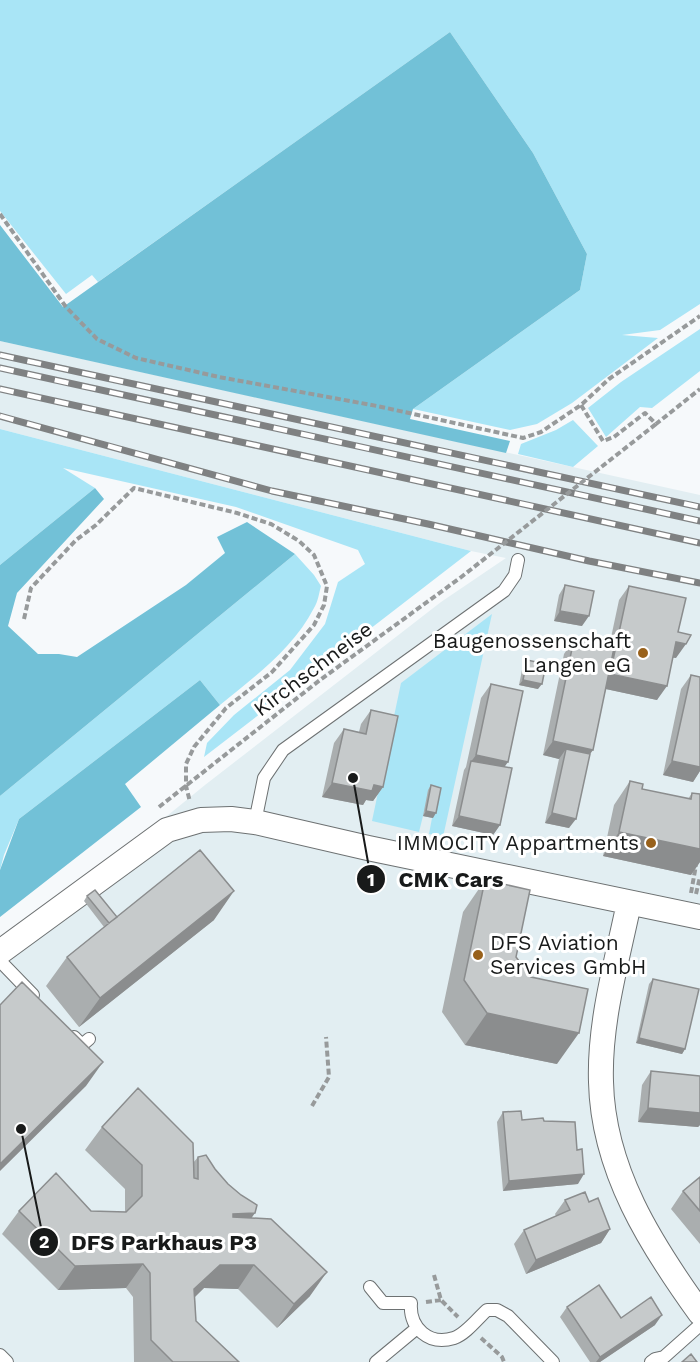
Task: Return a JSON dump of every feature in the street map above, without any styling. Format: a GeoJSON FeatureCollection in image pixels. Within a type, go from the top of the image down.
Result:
{"type":"FeatureCollection","features":[{"type":"Feature","properties":{"kind":"street"},"geometry":{"type":"LineString","coordinates":[[0,952],[167,830],[201,820],[231,819],[255,822],[368,848],[693,915]]}},
{"type":"Feature","properties":{"kind":"street"},"geometry":{"type":"LineString","coordinates":[[629,903],[603,1042],[601,1082],[603,1113],[610,1144],[633,1207],[665,1264],[700,1313]]}},
{"type":"Feature","properties":{"kind":"lane"},"geometry":{"type":"LineString","coordinates":[[255,822],[264,778],[284,750],[504,591],[515,575],[518,560]]}},
{"type":"Feature","properties":{"kind":"lane"},"geometry":{"type":"LineString","coordinates":[[0,961],[41,1003]]}},
{"type":"Feature","properties":{"kind":"lane"},"geometry":{"type":"LineString","coordinates":[[65,1029],[82,1045],[89,1039]]}},
{"type":"Feature","properties":{"kind":"lane"},"geometry":{"type":"LineString","coordinates":[[370,1287],[383,1303],[411,1303],[410,1316],[417,1328],[435,1340],[455,1338],[487,1310],[497,1310],[508,1316],[553,1362]]}},
{"type":"Feature","properties":{"kind":"lane"},"geometry":{"type":"LineString","coordinates":[[651,1362],[655,1359],[664,1359],[700,1325]]}},
{"type":"Feature","properties":{"kind":"lane"},"geometry":{"type":"LineString","coordinates":[[376,1362],[417,1328]]}},
{"type":"Feature","properties":{"kind":"lane"},"geometry":{"type":"LineString","coordinates":[[0,1356],[7,1362]]}},
{"type":"Feature","properties":{"kind":"path"},"geometry":{"type":"LineString","coordinates":[[0,214],[66,307],[97,339],[136,358],[219,377],[377,406],[523,438],[541,432],[581,405],[609,379],[700,316]]}},
{"type":"Feature","properties":{"kind":"path","name":"Kirchschneise"},"geometry":{"type":"LineString","coordinates":[[24,619],[31,588],[76,540],[104,518],[134,488],[237,513],[272,524],[299,541],[314,555],[327,586],[324,605],[314,625],[272,672],[234,702],[209,727],[194,747],[186,764],[186,786],[320,680],[460,578],[700,389]]}},
{"type":"Feature","properties":{"kind":"path"},"geometry":{"type":"LineString","coordinates":[[581,405],[603,441],[614,437],[645,413],[656,424]]}},
{"type":"Feature","properties":{"kind":"path"},"geometry":{"type":"LineString","coordinates":[[693,915],[698,857]]}},
{"type":"Feature","properties":{"kind":"path"},"geometry":{"type":"LineString","coordinates":[[312,1106],[329,1077],[326,1037]]}},
{"type":"Feature","properties":{"kind":"shaded area"},"geometry":{"type":"Polygon","coordinates":[[[0,0],[700,0],[700,304],[660,330],[622,335],[658,338],[572,403],[537,424],[510,430],[413,409],[580,290],[587,254],[533,153],[450,32],[98,282],[92,275],[66,294],[0,211],[0,0]]]}},
{"type":"Feature","properties":{"kind":"shaded area"},"geometry":{"type":"Polygon","coordinates":[[[450,32],[533,153],[587,254],[580,290],[413,409],[410,419],[510,441],[506,453],[0,341],[0,225],[63,307],[450,32]]]}},
{"type":"Feature","properties":{"kind":"shaded area"},"geometry":{"type":"Polygon","coordinates":[[[700,329],[700,371],[652,408],[640,407],[606,437],[588,408],[621,382],[700,329]]]}},
{"type":"Feature","properties":{"kind":"shaded area"},"geometry":{"type":"Polygon","coordinates":[[[0,341],[700,495],[700,1362],[0,1362],[0,952],[205,785],[441,602],[506,558],[471,551],[0,429],[0,341]]]}},
{"type":"Feature","properties":{"kind":"shaded area"},"geometry":{"type":"Polygon","coordinates":[[[573,420],[598,446],[573,467],[518,454],[521,444],[556,430],[573,420]]]}},
{"type":"Feature","properties":{"kind":"shaded area"},"geometry":{"type":"Polygon","coordinates":[[[0,429],[471,551],[204,757],[207,743],[234,715],[290,670],[325,624],[338,582],[365,564],[358,550],[236,507],[63,468],[95,488],[0,565],[0,429]]]}},
{"type":"Feature","properties":{"kind":"shaded area"},"geometry":{"type":"Polygon","coordinates":[[[95,488],[104,499],[17,593],[8,626],[38,654],[77,657],[186,585],[225,553],[217,537],[247,522],[295,554],[0,796],[0,565],[95,488]]]}},
{"type":"Feature","properties":{"kind":"shaded area"},"geometry":{"type":"Polygon","coordinates":[[[295,554],[321,586],[314,608],[284,649],[220,705],[200,680],[19,819],[0,870],[0,796],[295,554]]]}},
{"type":"Feature","properties":{"kind":"shaded area"},"geometry":{"type":"Polygon","coordinates":[[[492,614],[443,837],[429,834],[432,818],[423,816],[419,832],[372,821],[401,683],[492,614]]]}},
{"type":"Feature","properties":{"kind":"shaded area"},"geometry":{"type":"Polygon","coordinates":[[[200,680],[220,705],[125,784],[141,807],[0,917],[0,870],[19,819],[200,680]]]}},
{"type":"Feature","properties":{"kind":"building"},"geometry":{"type":"Polygon","coordinates":[[[565,585],[594,591],[589,616],[560,611],[565,585]]]}},
{"type":"Feature","properties":{"kind":"building","name":"Baugenossenschaft Langen eG"},"geometry":{"type":"Polygon","coordinates":[[[629,586],[686,598],[678,632],[691,635],[686,644],[676,642],[667,686],[610,674],[629,586]]]}},
{"type":"Feature","properties":{"kind":"building"},"geometry":{"type":"Polygon","coordinates":[[[574,639],[614,648],[593,750],[553,741],[574,639]]]}},
{"type":"Feature","properties":{"kind":"building"},"geometry":{"type":"Polygon","coordinates":[[[527,660],[546,664],[542,684],[523,680],[527,660]]]}},
{"type":"Feature","properties":{"kind":"building"},"geometry":{"type":"Polygon","coordinates":[[[691,675],[700,677],[700,767],[672,761],[691,675]]]}},
{"type":"Feature","properties":{"kind":"building"},"geometry":{"type":"Polygon","coordinates":[[[491,684],[523,691],[508,762],[476,755],[491,684]]]}},
{"type":"Feature","properties":{"kind":"building"},"geometry":{"type":"Polygon","coordinates":[[[371,710],[398,716],[383,787],[374,785],[372,791],[332,783],[344,729],[366,734],[371,710]]]}},
{"type":"Feature","properties":{"kind":"building"},"geometry":{"type":"Polygon","coordinates":[[[566,749],[590,754],[576,819],[552,813],[566,749]]]}},
{"type":"Feature","properties":{"kind":"building"},"geometry":{"type":"Polygon","coordinates":[[[471,761],[512,768],[500,825],[459,816],[471,761]]]}},
{"type":"Feature","properties":{"kind":"building"},"geometry":{"type":"Polygon","coordinates":[[[630,781],[643,784],[642,789],[691,799],[692,793],[700,794],[700,849],[619,832],[630,781]]]}},
{"type":"Feature","properties":{"kind":"building"},"geometry":{"type":"Polygon","coordinates":[[[431,785],[441,788],[436,813],[426,811],[431,785]]]}},
{"type":"Feature","properties":{"kind":"building"},"geometry":{"type":"Polygon","coordinates":[[[200,850],[234,891],[100,998],[67,957],[200,850]]]}},
{"type":"Feature","properties":{"kind":"building"},"geometry":{"type":"Polygon","coordinates":[[[485,880],[530,890],[516,957],[531,977],[588,989],[579,1033],[487,1013],[464,980],[485,880]]]}},
{"type":"Feature","properties":{"kind":"building"},"geometry":{"type":"Polygon","coordinates":[[[95,890],[117,917],[109,923],[87,896],[95,890]]]}},
{"type":"Feature","properties":{"kind":"building"},"geometry":{"type":"Polygon","coordinates":[[[653,979],[699,989],[685,1049],[639,1038],[653,979]]]}},
{"type":"Feature","properties":{"kind":"building"},"geometry":{"type":"Polygon","coordinates":[[[22,982],[103,1062],[0,1164],[0,1005],[22,982]]]}},
{"type":"Feature","properties":{"kind":"building"},"geometry":{"type":"Polygon","coordinates":[[[651,1071],[700,1076],[700,1113],[648,1108],[651,1071]]]}},
{"type":"Feature","properties":{"kind":"building"},"geometry":{"type":"Polygon","coordinates":[[[138,1088],[193,1143],[194,1178],[198,1179],[198,1157],[206,1155],[228,1184],[257,1205],[255,1213],[233,1214],[233,1217],[271,1219],[327,1272],[294,1304],[254,1265],[220,1265],[194,1289],[196,1321],[239,1362],[173,1362],[151,1340],[150,1273],[143,1264],[75,1266],[19,1211],[56,1173],[91,1211],[126,1212],[142,1196],[142,1165],[102,1127],[138,1088]]]}},
{"type":"Feature","properties":{"kind":"building"},"geometry":{"type":"Polygon","coordinates":[[[521,1111],[522,1120],[543,1118],[544,1121],[575,1122],[577,1150],[582,1149],[584,1174],[509,1181],[503,1112],[521,1111]]]}},
{"type":"Feature","properties":{"kind":"building"},"geometry":{"type":"Polygon","coordinates":[[[700,1177],[700,1211],[683,1191],[700,1177]]]}},
{"type":"Feature","properties":{"kind":"building"},"geometry":{"type":"Polygon","coordinates":[[[585,1192],[589,1202],[598,1198],[610,1229],[536,1260],[524,1230],[570,1210],[565,1200],[585,1192]]]}},
{"type":"Feature","properties":{"kind":"building"},"geometry":{"type":"Polygon","coordinates":[[[599,1285],[621,1318],[651,1297],[662,1315],[600,1357],[567,1307],[599,1285]]]}},
{"type":"Feature","properties":{"kind":"building"},"geometry":{"type":"Polygon","coordinates":[[[691,1354],[697,1362],[682,1362],[691,1354]]]}},
{"type":"Feature","properties":{"kind":"railway"},"geometry":{"type":"LineString","coordinates":[[0,355],[700,507]]}},
{"type":"Feature","properties":{"kind":"railway"},"geometry":{"type":"LineString","coordinates":[[0,368],[700,521]]}},
{"type":"Feature","properties":{"kind":"railway"},"geometry":{"type":"LineString","coordinates":[[0,389],[700,543]]}},
{"type":"Feature","properties":{"kind":"railway"},"geometry":{"type":"LineString","coordinates":[[0,416],[272,491],[589,561],[700,583]]}},
{"type":"Feature","properties":{"kind":"place","name":"Baugenossenschaft Langen eG"},"geometry":{"type":"Point","coordinates":[643,653]}},
{"type":"Feature","properties":{"kind":"place","name":"CMK Cars"},"geometry":{"type":"Point","coordinates":[353,778]}},
{"type":"Feature","properties":{"kind":"place","name":"IMMOCITY Appartments"},"geometry":{"type":"Point","coordinates":[651,843]}},
{"type":"Feature","properties":{"kind":"place","name":"DFS Aviation Services GmbH"},"geometry":{"type":"Point","coordinates":[478,955]}},
{"type":"Feature","properties":{"kind":"place","name":"DFS Parkhaus P3"},"geometry":{"type":"Point","coordinates":[21,1129]}}]}
